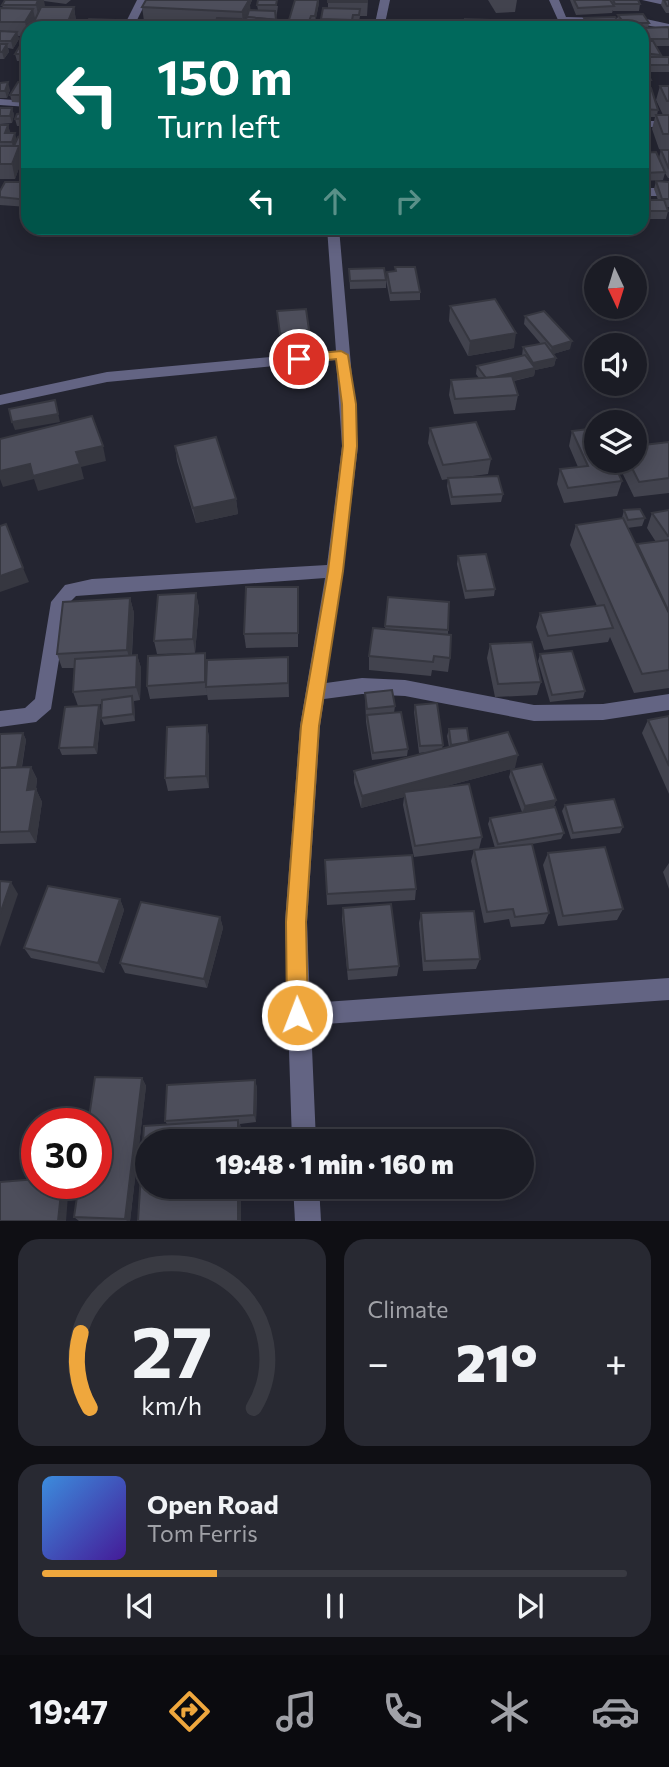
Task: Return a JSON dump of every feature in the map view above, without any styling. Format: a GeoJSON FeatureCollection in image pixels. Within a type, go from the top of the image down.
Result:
{"type":"FeatureCollection","features":[{"type":"Feature","properties":{"kind":"street"},"geometry":{"type":"LineString","coordinates":[[132,21],[142,0]]}},
{"type":"Feature","properties":{"kind":"street"},"geometry":{"type":"LineString","coordinates":[[380,21],[385,0]]}},
{"type":"Feature","properties":{"kind":"street"},"geometry":{"type":"LineString","coordinates":[[554,0],[565,21]]}},
{"type":"Feature","properties":{"kind":"street"},"geometry":{"type":"LineString","coordinates":[[647,0],[669,3]]}},
{"type":"Feature","properties":{"kind":"street"},"geometry":{"type":"LineString","coordinates":[[649,23],[669,27]]}},
{"type":"Feature","properties":{"kind":"street"},"geometry":{"type":"LineString","coordinates":[[0,103],[21,104]]}},
{"type":"Feature","properties":{"kind":"street"},"geometry":{"type":"LineString","coordinates":[[649,124],[669,124]]}},
{"type":"Feature","properties":{"kind":"street"},"geometry":{"type":"LineString","coordinates":[[649,192],[669,192]]}},
{"type":"Feature","properties":{"kind":"street"},"geometry":{"type":"LineString","coordinates":[[303,1129],[297,1015],[296,922],[310,726],[335,571],[350,446],[349,404],[341,355],[341,302],[334,235]]}},
{"type":"Feature","properties":{"kind":"street"},"geometry":{"type":"LineString","coordinates":[[0,400],[107,377],[341,355]]}},
{"type":"Feature","properties":{"kind":"street"},"geometry":{"type":"LineString","coordinates":[[0,719],[29,716],[44,703],[60,601],[71,590],[92,586],[335,571]]}},
{"type":"Feature","properties":{"kind":"street"},"geometry":{"type":"LineString","coordinates":[[315,692],[362,687],[405,688],[534,713],[604,712],[669,702]]}},
{"type":"Feature","properties":{"kind":"street"},"geometry":{"type":"LineString","coordinates":[[297,1015],[669,989]]}},
{"type":"Feature","properties":{"kind":"street"},"geometry":{"type":"LineString","coordinates":[[306,1199],[307,1221]]}},
{"type":"Feature","properties":{"kind":"building"},"geometry":{"type":"Polygon","coordinates":[[[5,0],[38,0],[36,5],[2,5],[5,0]]]}},
{"type":"Feature","properties":{"kind":"building"},"geometry":{"type":"Polygon","coordinates":[[[146,0],[249,0],[242,12],[142,7],[146,0]]]}},
{"type":"Feature","properties":{"kind":"building"},"geometry":{"type":"Polygon","coordinates":[[[258,0],[277,0],[276,5],[257,5],[258,0]]]}},
{"type":"Feature","properties":{"kind":"building"},"geometry":{"type":"Polygon","coordinates":[[[295,0],[318,0],[315,16],[311,16],[309,21],[289,20],[295,0]]]}},
{"type":"Feature","properties":{"kind":"building"},"geometry":{"type":"Polygon","coordinates":[[[367,0],[367,2],[328,2],[367,0]]]}},
{"type":"Feature","properties":{"kind":"building"},"geometry":{"type":"Polygon","coordinates":[[[574,0],[610,0],[614,6],[578,8],[574,0]]]}},
{"type":"Feature","properties":{"kind":"building"},"geometry":{"type":"Polygon","coordinates":[[[613,0],[638,0],[640,4],[615,4],[613,0]]]}},
{"type":"Feature","properties":{"kind":"building"},"geometry":{"type":"Polygon","coordinates":[[[41,7],[74,7],[68,21],[34,21],[41,7]]]}},
{"type":"Feature","properties":{"kind":"building"},"geometry":{"type":"Polygon","coordinates":[[[0,8],[33,9],[26,21],[0,22],[0,8]]]}},
{"type":"Feature","properties":{"kind":"building"},"geometry":{"type":"Polygon","coordinates":[[[323,8],[360,9],[359,15],[353,15],[352,20],[321,19],[323,8]]]}},
{"type":"Feature","properties":{"kind":"building"},"geometry":{"type":"Polygon","coordinates":[[[249,10],[275,11],[276,20],[247,17],[249,10]]]}},
{"type":"Feature","properties":{"kind":"building"},"geometry":{"type":"Polygon","coordinates":[[[643,14],[648,21],[622,21],[618,15],[643,14]]]}},
{"type":"Feature","properties":{"kind":"building"},"geometry":{"type":"Polygon","coordinates":[[[247,17],[290,21],[245,21],[247,17]]]}},
{"type":"Feature","properties":{"kind":"building"},"geometry":{"type":"Polygon","coordinates":[[[615,17],[618,21],[586,21],[584,18],[615,17]]]}},
{"type":"Feature","properties":{"kind":"building"},"geometry":{"type":"Polygon","coordinates":[[[217,18],[241,19],[241,21],[216,21],[217,18]]]}},
{"type":"Feature","properties":{"kind":"building"},"geometry":{"type":"Polygon","coordinates":[[[89,19],[114,20],[114,21],[88,21],[89,19]]]}},
{"type":"Feature","properties":{"kind":"building"},"geometry":{"type":"Polygon","coordinates":[[[465,19],[490,20],[490,21],[465,19]]]}},
{"type":"Feature","properties":{"kind":"building"},"geometry":{"type":"Polygon","coordinates":[[[668,27],[669,39],[649,39],[649,28],[668,27]]]}},
{"type":"Feature","properties":{"kind":"building"},"geometry":{"type":"Polygon","coordinates":[[[0,31],[17,32],[11,41],[0,41],[0,31]]]}},
{"type":"Feature","properties":{"kind":"building"},"geometry":{"type":"Polygon","coordinates":[[[649,41],[653,41],[661,55],[649,54],[649,41]]]}},
{"type":"Feature","properties":{"kind":"building"},"geometry":{"type":"Polygon","coordinates":[[[0,44],[7,44],[2,52],[0,52],[0,44]]]}},
{"type":"Feature","properties":{"kind":"building"},"geometry":{"type":"Polygon","coordinates":[[[649,57],[669,57],[669,65],[649,65],[649,57]]]}},
{"type":"Feature","properties":{"kind":"building"},"geometry":{"type":"Polygon","coordinates":[[[8,82],[5,91],[0,91],[0,83],[8,82]]]}},
{"type":"Feature","properties":{"kind":"building"},"geometry":{"type":"Polygon","coordinates":[[[18,82],[21,82],[21,95],[10,95],[18,82]]]}},
{"type":"Feature","properties":{"kind":"building"},"geometry":{"type":"Polygon","coordinates":[[[660,86],[669,86],[669,101],[667,101],[660,86]]]}},
{"type":"Feature","properties":{"kind":"building"},"geometry":{"type":"Polygon","coordinates":[[[649,88],[651,88],[658,110],[649,109],[649,88]]]}},
{"type":"Feature","properties":{"kind":"building"},"geometry":{"type":"Polygon","coordinates":[[[0,108],[12,108],[10,116],[0,116],[0,108]]]}},
{"type":"Feature","properties":{"kind":"building"},"geometry":{"type":"Polygon","coordinates":[[[656,115],[669,115],[669,134],[663,134],[656,115]]]}},
{"type":"Feature","properties":{"kind":"building"},"geometry":{"type":"Polygon","coordinates":[[[0,125],[8,125],[5,133],[15,133],[12,142],[0,142],[0,125]]]}},
{"type":"Feature","properties":{"kind":"building"},"geometry":{"type":"Polygon","coordinates":[[[18,137],[21,137],[21,146],[14,146],[18,137]]]}},
{"type":"Feature","properties":{"kind":"building"},"geometry":{"type":"Polygon","coordinates":[[[0,146],[19,146],[12,164],[0,164],[0,146]]]}},
{"type":"Feature","properties":{"kind":"building"},"geometry":{"type":"Polygon","coordinates":[[[661,150],[669,150],[669,169],[661,150]]]}},
{"type":"Feature","properties":{"kind":"building"},"geometry":{"type":"Polygon","coordinates":[[[649,152],[656,152],[665,172],[649,173],[649,152]]]}},
{"type":"Feature","properties":{"kind":"building"},"geometry":{"type":"Polygon","coordinates":[[[656,181],[669,182],[669,199],[662,199],[656,181]]]}},
{"type":"Feature","properties":{"kind":"building"},"geometry":{"type":"Polygon","coordinates":[[[5,182],[21,182],[21,199],[0,197],[5,182]]]}},
{"type":"Feature","properties":{"kind":"building"},"geometry":{"type":"Polygon","coordinates":[[[649,200],[664,200],[668,211],[649,211],[649,200]]]}},
{"type":"Feature","properties":{"kind":"building"},"geometry":{"type":"Polygon","coordinates":[[[395,267],[415,267],[420,292],[391,293],[387,272],[396,271],[395,267]]]}},
{"type":"Feature","properties":{"kind":"building"},"geometry":{"type":"Polygon","coordinates":[[[384,268],[386,280],[350,281],[349,269],[384,268]]]}},
{"type":"Feature","properties":{"kind":"building"},"geometry":{"type":"Polygon","coordinates":[[[495,299],[516,333],[470,341],[450,306],[495,299]]]}},
{"type":"Feature","properties":{"kind":"building"},"geometry":{"type":"Polygon","coordinates":[[[306,309],[309,330],[280,334],[277,311],[306,309]]]}},
{"type":"Feature","properties":{"kind":"building"},"geometry":{"type":"Polygon","coordinates":[[[544,311],[572,341],[552,347],[525,316],[544,311]]]}},
{"type":"Feature","properties":{"kind":"building"},"geometry":{"type":"Polygon","coordinates":[[[545,343],[556,358],[533,363],[523,347],[545,343]]]}},
{"type":"Feature","properties":{"kind":"building"},"geometry":{"type":"Polygon","coordinates":[[[525,355],[535,368],[486,378],[477,366],[525,355]]]}},
{"type":"Feature","properties":{"kind":"building"},"geometry":{"type":"Polygon","coordinates":[[[512,376],[518,395],[455,399],[451,380],[512,376]]]}},
{"type":"Feature","properties":{"kind":"building"},"geometry":{"type":"Polygon","coordinates":[[[55,400],[58,414],[12,422],[9,409],[55,400]]]}},
{"type":"Feature","properties":{"kind":"building"},"geometry":{"type":"Polygon","coordinates":[[[92,416],[103,446],[76,452],[80,464],[33,476],[30,464],[0,471],[0,439],[92,416]]]}},
{"type":"Feature","properties":{"kind":"building"},"geometry":{"type":"Polygon","coordinates":[[[476,422],[491,459],[443,465],[430,428],[476,422]]]}},
{"type":"Feature","properties":{"kind":"building"},"geometry":{"type":"Polygon","coordinates":[[[584,430],[584,457],[572,431],[584,430]]]}},
{"type":"Feature","properties":{"kind":"building"},"geometry":{"type":"Polygon","coordinates":[[[216,437],[236,499],[193,508],[175,446],[216,437]]]}},
{"type":"Feature","properties":{"kind":"building"},"geometry":{"type":"Polygon","coordinates":[[[669,442],[669,478],[639,482],[634,473],[647,473],[647,445],[669,442]]]}},
{"type":"Feature","properties":{"kind":"building"},"geometry":{"type":"Polygon","coordinates":[[[584,466],[584,473],[618,473],[622,481],[568,488],[560,469],[584,466]]]}},
{"type":"Feature","properties":{"kind":"building"},"geometry":{"type":"Polygon","coordinates":[[[498,476],[503,494],[452,497],[448,478],[498,476]]]}},
{"type":"Feature","properties":{"kind":"building"},"geometry":{"type":"Polygon","coordinates":[[[640,509],[645,518],[628,520],[624,510],[640,509]]]}},
{"type":"Feature","properties":{"kind":"building"},"geometry":{"type":"Polygon","coordinates":[[[669,510],[669,536],[668,536],[652,513],[669,510]]]}},
{"type":"Feature","properties":{"kind":"building"},"geometry":{"type":"Polygon","coordinates":[[[623,518],[669,613],[669,670],[642,674],[576,525],[623,518]]]}},
{"type":"Feature","properties":{"kind":"building"},"geometry":{"type":"Polygon","coordinates":[[[6,524],[23,568],[0,576],[0,526],[6,524]]]}},
{"type":"Feature","properties":{"kind":"building"},"geometry":{"type":"Polygon","coordinates":[[[669,540],[669,612],[637,544],[669,540]]]}},
{"type":"Feature","properties":{"kind":"building"},"geometry":{"type":"Polygon","coordinates":[[[486,554],[495,589],[466,591],[458,556],[486,554]]]}},
{"type":"Feature","properties":{"kind":"building"},"geometry":{"type":"Polygon","coordinates":[[[246,587],[298,587],[298,633],[244,634],[246,587]]]}},
{"type":"Feature","properties":{"kind":"building"},"geometry":{"type":"Polygon","coordinates":[[[196,593],[193,639],[154,641],[158,595],[196,593]]]}},
{"type":"Feature","properties":{"kind":"building"},"geometry":{"type":"Polygon","coordinates":[[[388,597],[449,602],[448,630],[385,626],[388,597]]]}},
{"type":"Feature","properties":{"kind":"building"},"geometry":{"type":"Polygon","coordinates":[[[130,598],[127,650],[57,654],[63,602],[130,598]]]}},
{"type":"Feature","properties":{"kind":"building"},"geometry":{"type":"Polygon","coordinates":[[[604,605],[613,628],[548,636],[540,613],[604,605]]]}},
{"type":"Feature","properties":{"kind":"building"},"geometry":{"type":"Polygon","coordinates":[[[373,628],[451,635],[450,658],[434,656],[433,662],[369,656],[373,628]]]}},
{"type":"Feature","properties":{"kind":"building"},"geometry":{"type":"Polygon","coordinates":[[[532,642],[541,682],[498,684],[490,644],[532,642]]]}},
{"type":"Feature","properties":{"kind":"building"},"geometry":{"type":"Polygon","coordinates":[[[572,651],[585,691],[552,695],[540,654],[572,651]]]}},
{"type":"Feature","properties":{"kind":"building"},"geometry":{"type":"Polygon","coordinates":[[[205,653],[205,682],[147,686],[148,656],[205,653]]]}},
{"type":"Feature","properties":{"kind":"building"},"geometry":{"type":"Polygon","coordinates":[[[137,655],[136,687],[73,692],[75,659],[137,655]]]}},
{"type":"Feature","properties":{"kind":"building"},"geometry":{"type":"Polygon","coordinates":[[[288,657],[288,683],[206,687],[207,660],[288,657]]]}},
{"type":"Feature","properties":{"kind":"building"},"geometry":{"type":"Polygon","coordinates":[[[392,690],[395,706],[367,709],[365,693],[392,690]]]}},
{"type":"Feature","properties":{"kind":"building"},"geometry":{"type":"Polygon","coordinates":[[[132,696],[133,714],[101,718],[102,700],[132,696]]]}},
{"type":"Feature","properties":{"kind":"building"},"geometry":{"type":"Polygon","coordinates":[[[437,703],[443,745],[420,746],[415,705],[437,703]]]}},
{"type":"Feature","properties":{"kind":"building"},"geometry":{"type":"Polygon","coordinates":[[[99,705],[94,747],[59,748],[65,707],[99,705]]]}},
{"type":"Feature","properties":{"kind":"building"},"geometry":{"type":"Polygon","coordinates":[[[401,712],[408,749],[373,753],[367,715],[401,712]]]}},
{"type":"Feature","properties":{"kind":"building"},"geometry":{"type":"Polygon","coordinates":[[[669,716],[669,766],[648,720],[669,716]]]}},
{"type":"Feature","properties":{"kind":"building"},"geometry":{"type":"Polygon","coordinates":[[[207,725],[206,776],[165,778],[167,727],[207,725]]]}},
{"type":"Feature","properties":{"kind":"building"},"geometry":{"type":"Polygon","coordinates":[[[467,728],[469,742],[451,745],[449,729],[467,728]]]}},
{"type":"Feature","properties":{"kind":"building"},"geometry":{"type":"Polygon","coordinates":[[[508,732],[518,755],[362,796],[354,771],[508,732]]]}},
{"type":"Feature","properties":{"kind":"building"},"geometry":{"type":"Polygon","coordinates":[[[23,733],[17,767],[0,768],[0,734],[23,733]]]}},
{"type":"Feature","properties":{"kind":"building"},"geometry":{"type":"Polygon","coordinates":[[[542,764],[556,800],[525,806],[511,770],[542,764]]]}},
{"type":"Feature","properties":{"kind":"building"},"geometry":{"type":"Polygon","coordinates":[[[31,767],[27,790],[36,789],[29,831],[0,832],[0,768],[31,767]]]}},
{"type":"Feature","properties":{"kind":"building"},"geometry":{"type":"Polygon","coordinates":[[[469,784],[482,837],[415,846],[404,792],[469,784]]]}},
{"type":"Feature","properties":{"kind":"building"},"geometry":{"type":"Polygon","coordinates":[[[614,799],[623,827],[573,833],[565,805],[614,799]]]}},
{"type":"Feature","properties":{"kind":"building"},"geometry":{"type":"Polygon","coordinates":[[[555,807],[564,833],[498,844],[490,818],[555,807]]]}},
{"type":"Feature","properties":{"kind":"building"},"geometry":{"type":"Polygon","coordinates":[[[532,844],[549,913],[515,917],[513,909],[487,912],[474,850],[532,844]]]}},
{"type":"Feature","properties":{"kind":"building"},"geometry":{"type":"Polygon","coordinates":[[[605,847],[623,909],[563,916],[548,853],[605,847]]]}},
{"type":"Feature","properties":{"kind":"building"},"geometry":{"type":"Polygon","coordinates":[[[412,855],[416,889],[327,894],[325,860],[412,855]]]}},
{"type":"Feature","properties":{"kind":"building"},"geometry":{"type":"Polygon","coordinates":[[[0,881],[11,882],[0,914],[0,881]]]}},
{"type":"Feature","properties":{"kind":"building"},"geometry":{"type":"Polygon","coordinates":[[[48,886],[120,899],[98,963],[24,948],[48,886]]]}},
{"type":"Feature","properties":{"kind":"building"},"geometry":{"type":"Polygon","coordinates":[[[141,902],[220,917],[204,979],[120,963],[141,902]]]}},
{"type":"Feature","properties":{"kind":"building"},"geometry":{"type":"Polygon","coordinates":[[[391,904],[399,966],[348,970],[343,908],[391,904]]]}},
{"type":"Feature","properties":{"kind":"building"},"geometry":{"type":"Polygon","coordinates":[[[474,911],[480,959],[425,961],[421,913],[474,911]]]}},
{"type":"Feature","properties":{"kind":"building"},"geometry":{"type":"Polygon","coordinates":[[[95,1077],[142,1078],[125,1219],[74,1217],[77,1199],[112,1199],[112,1108],[90,1108],[95,1077]]]}},
{"type":"Feature","properties":{"kind":"building"},"geometry":{"type":"Polygon","coordinates":[[[255,1080],[254,1115],[165,1121],[167,1085],[255,1080]]]}},
{"type":"Feature","properties":{"kind":"building"},"geometry":{"type":"Polygon","coordinates":[[[238,1120],[238,1129],[144,1129],[144,1126],[238,1120]]]}},
{"type":"Feature","properties":{"kind":"building"},"geometry":{"type":"Polygon","coordinates":[[[21,1180],[21,1199],[60,1199],[58,1221],[0,1221],[0,1182],[21,1180]]]}},
{"type":"Feature","properties":{"kind":"building"},"geometry":{"type":"Polygon","coordinates":[[[139,1199],[238,1199],[238,1221],[138,1221],[139,1199]]]}},
{"type":"Feature","properties":{"kind":"route"},"geometry":{"type":"LineString","coordinates":[[297,1015],[296,922],[310,726],[335,571],[350,446],[349,404],[341,355],[299,359]]}}]}
